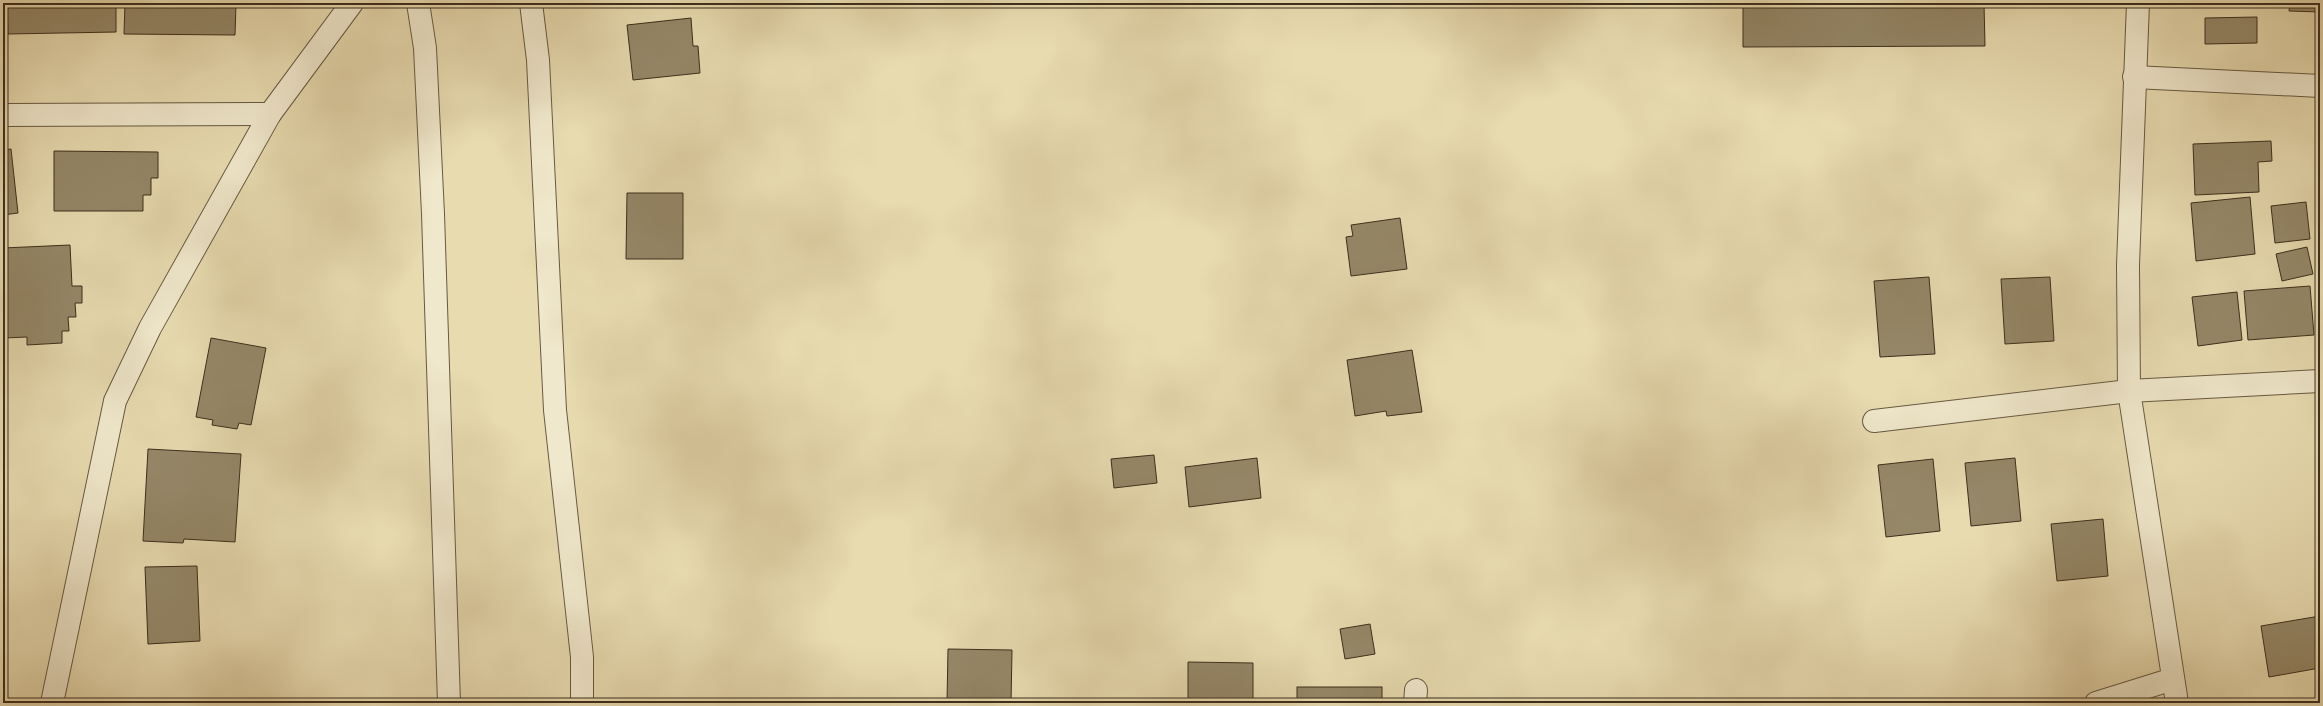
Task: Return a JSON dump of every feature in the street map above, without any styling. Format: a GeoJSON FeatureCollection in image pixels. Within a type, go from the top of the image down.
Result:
{"type":"FeatureCollection","features":[{"type":"Feature","properties":{"kind":"street"},"geometry":{"type":"LineString","coordinates":[[52,703],[115,401],[150,328],[270,114],[352,3]]}},
{"type":"Feature","properties":{"kind":"street"},"geometry":{"type":"LineString","coordinates":[[418,3],[425,48],[433,214],[449,703]]}},
{"type":"Feature","properties":{"kind":"street"},"geometry":{"type":"LineString","coordinates":[[531,3],[538,60],[555,410],[582,657],[582,703]]}},
{"type":"Feature","properties":{"kind":"street"},"geometry":{"type":"LineString","coordinates":[[2138,3],[2128,265],[2129,391],[2177,703]]}},
{"type":"Feature","properties":{"kind":"street"},"geometry":{"type":"LineString","coordinates":[[2134,78],[2320,86]]}},
{"type":"Feature","properties":{"kind":"street"},"geometry":{"type":"LineString","coordinates":[[3,115],[270,114]]}},
{"type":"Feature","properties":{"kind":"street"},"geometry":{"type":"LineString","coordinates":[[1874,420],[2129,391],[2320,381]]}},
{"type":"Feature","properties":{"kind":"street"},"geometry":{"type":"LineString","coordinates":[[2096,703],[2173,679]]}},
{"type":"Feature","properties":{"kind":"building"},"geometry":{"type":"Polygon","coordinates":[[[7,3],[116,3],[116,32],[8,34],[7,3]]]}},
{"type":"Feature","properties":{"kind":"building"},"geometry":{"type":"Polygon","coordinates":[[[125,3],[236,3],[235,35],[124,34],[125,3]]]}},
{"type":"Feature","properties":{"kind":"building"},"geometry":{"type":"Polygon","coordinates":[[[1743,3],[1984,3],[1985,46],[1743,47],[1743,3]]]}},
{"type":"Feature","properties":{"kind":"building"},"geometry":{"type":"Polygon","coordinates":[[[2290,3],[2320,3],[2320,12],[2289,11],[2290,3]]]}},
{"type":"Feature","properties":{"kind":"building"},"geometry":{"type":"Polygon","coordinates":[[[2257,17],[2257,43],[2205,44],[2205,18],[2257,17]]]}},
{"type":"Feature","properties":{"kind":"building"},"geometry":{"type":"Polygon","coordinates":[[[691,18],[693,46],[698,46],[700,73],[633,80],[627,25],[691,18]]]}},
{"type":"Feature","properties":{"kind":"building"},"geometry":{"type":"Polygon","coordinates":[[[2271,141],[2272,161],[2258,162],[2259,192],[2195,195],[2193,144],[2271,141]]]}},
{"type":"Feature","properties":{"kind":"building"},"geometry":{"type":"Polygon","coordinates":[[[11,149],[18,213],[3,215],[3,150],[11,149]]]}},
{"type":"Feature","properties":{"kind":"building"},"geometry":{"type":"Polygon","coordinates":[[[54,151],[158,152],[158,178],[151,178],[151,195],[143,195],[143,211],[54,211],[54,151]]]}},
{"type":"Feature","properties":{"kind":"building"},"geometry":{"type":"Polygon","coordinates":[[[627,193],[683,193],[683,259],[626,259],[627,193]]]}},
{"type":"Feature","properties":{"kind":"building"},"geometry":{"type":"Polygon","coordinates":[[[2250,197],[2255,254],[2196,261],[2191,203],[2250,197]]]}},
{"type":"Feature","properties":{"kind":"building"},"geometry":{"type":"Polygon","coordinates":[[[2306,202],[2310,239],[2275,243],[2271,206],[2306,202]]]}},
{"type":"Feature","properties":{"kind":"building"},"geometry":{"type":"Polygon","coordinates":[[[1400,218],[1407,269],[1351,276],[1346,237],[1353,236],[1351,225],[1400,218]]]}},
{"type":"Feature","properties":{"kind":"building"},"geometry":{"type":"Polygon","coordinates":[[[70,245],[72,286],[82,286],[82,303],[75,303],[76,317],[68,317],[69,331],[62,331],[62,343],[27,345],[27,337],[4,338],[3,344],[3,248],[70,245]]]}},
{"type":"Feature","properties":{"kind":"building"},"geometry":{"type":"Polygon","coordinates":[[[2307,247],[2313,274],[2282,281],[2276,254],[2307,247]]]}},
{"type":"Feature","properties":{"kind":"building"},"geometry":{"type":"Polygon","coordinates":[[[1929,277],[1935,354],[1880,357],[1874,281],[1929,277]]]}},
{"type":"Feature","properties":{"kind":"building"},"geometry":{"type":"Polygon","coordinates":[[[2050,277],[2054,341],[2005,344],[2001,279],[2050,277]]]}},
{"type":"Feature","properties":{"kind":"building"},"geometry":{"type":"Polygon","coordinates":[[[2310,286],[2314,335],[2248,340],[2244,291],[2310,286]]]}},
{"type":"Feature","properties":{"kind":"building"},"geometry":{"type":"Polygon","coordinates":[[[2237,292],[2242,340],[2198,346],[2192,297],[2237,292]]]}},
{"type":"Feature","properties":{"kind":"building"},"geometry":{"type":"Polygon","coordinates":[[[211,338],[266,348],[251,425],[239,423],[237,429],[212,425],[213,420],[196,417],[211,338]]]}},
{"type":"Feature","properties":{"kind":"building"},"geometry":{"type":"Polygon","coordinates":[[[1412,350],[1422,412],[1387,416],[1386,411],[1355,416],[1347,360],[1412,350]]]}},
{"type":"Feature","properties":{"kind":"building"},"geometry":{"type":"Polygon","coordinates":[[[148,449],[241,454],[235,542],[184,539],[183,543],[143,541],[148,449]]]}},
{"type":"Feature","properties":{"kind":"building"},"geometry":{"type":"Polygon","coordinates":[[[1154,455],[1157,483],[1114,488],[1111,459],[1154,455]]]}},
{"type":"Feature","properties":{"kind":"building"},"geometry":{"type":"Polygon","coordinates":[[[1257,458],[1261,498],[1189,507],[1185,467],[1257,458]]]}},
{"type":"Feature","properties":{"kind":"building"},"geometry":{"type":"Polygon","coordinates":[[[2015,458],[2021,521],[1971,526],[1965,463],[2015,458]]]}},
{"type":"Feature","properties":{"kind":"building"},"geometry":{"type":"Polygon","coordinates":[[[1933,459],[1940,531],[1886,537],[1878,465],[1933,459]]]}},
{"type":"Feature","properties":{"kind":"building"},"geometry":{"type":"Polygon","coordinates":[[[2103,519],[2108,576],[2057,581],[2051,524],[2103,519]]]}},
{"type":"Feature","properties":{"kind":"building"},"geometry":{"type":"Polygon","coordinates":[[[197,566],[200,641],[148,644],[145,567],[197,566]]]}},
{"type":"Feature","properties":{"kind":"building"},"geometry":{"type":"Polygon","coordinates":[[[2320,616],[2320,668],[2269,677],[2261,626],[2320,616]]]}},
{"type":"Feature","properties":{"kind":"building"},"geometry":{"type":"Polygon","coordinates":[[[1370,624],[1375,654],[1345,659],[1340,629],[1370,624]]]}},
{"type":"Feature","properties":{"kind":"building"},"geometry":{"type":"Polygon","coordinates":[[[948,649],[1012,650],[1011,703],[947,703],[948,649]]]}},
{"type":"Feature","properties":{"kind":"building"},"geometry":{"type":"Polygon","coordinates":[[[1188,662],[1253,663],[1253,703],[1188,703],[1188,662]]]}},
{"type":"Feature","properties":{"kind":"building"},"geometry":{"type":"Polygon","coordinates":[[[1297,687],[1382,687],[1382,703],[1297,703],[1297,687]]]}}]}
